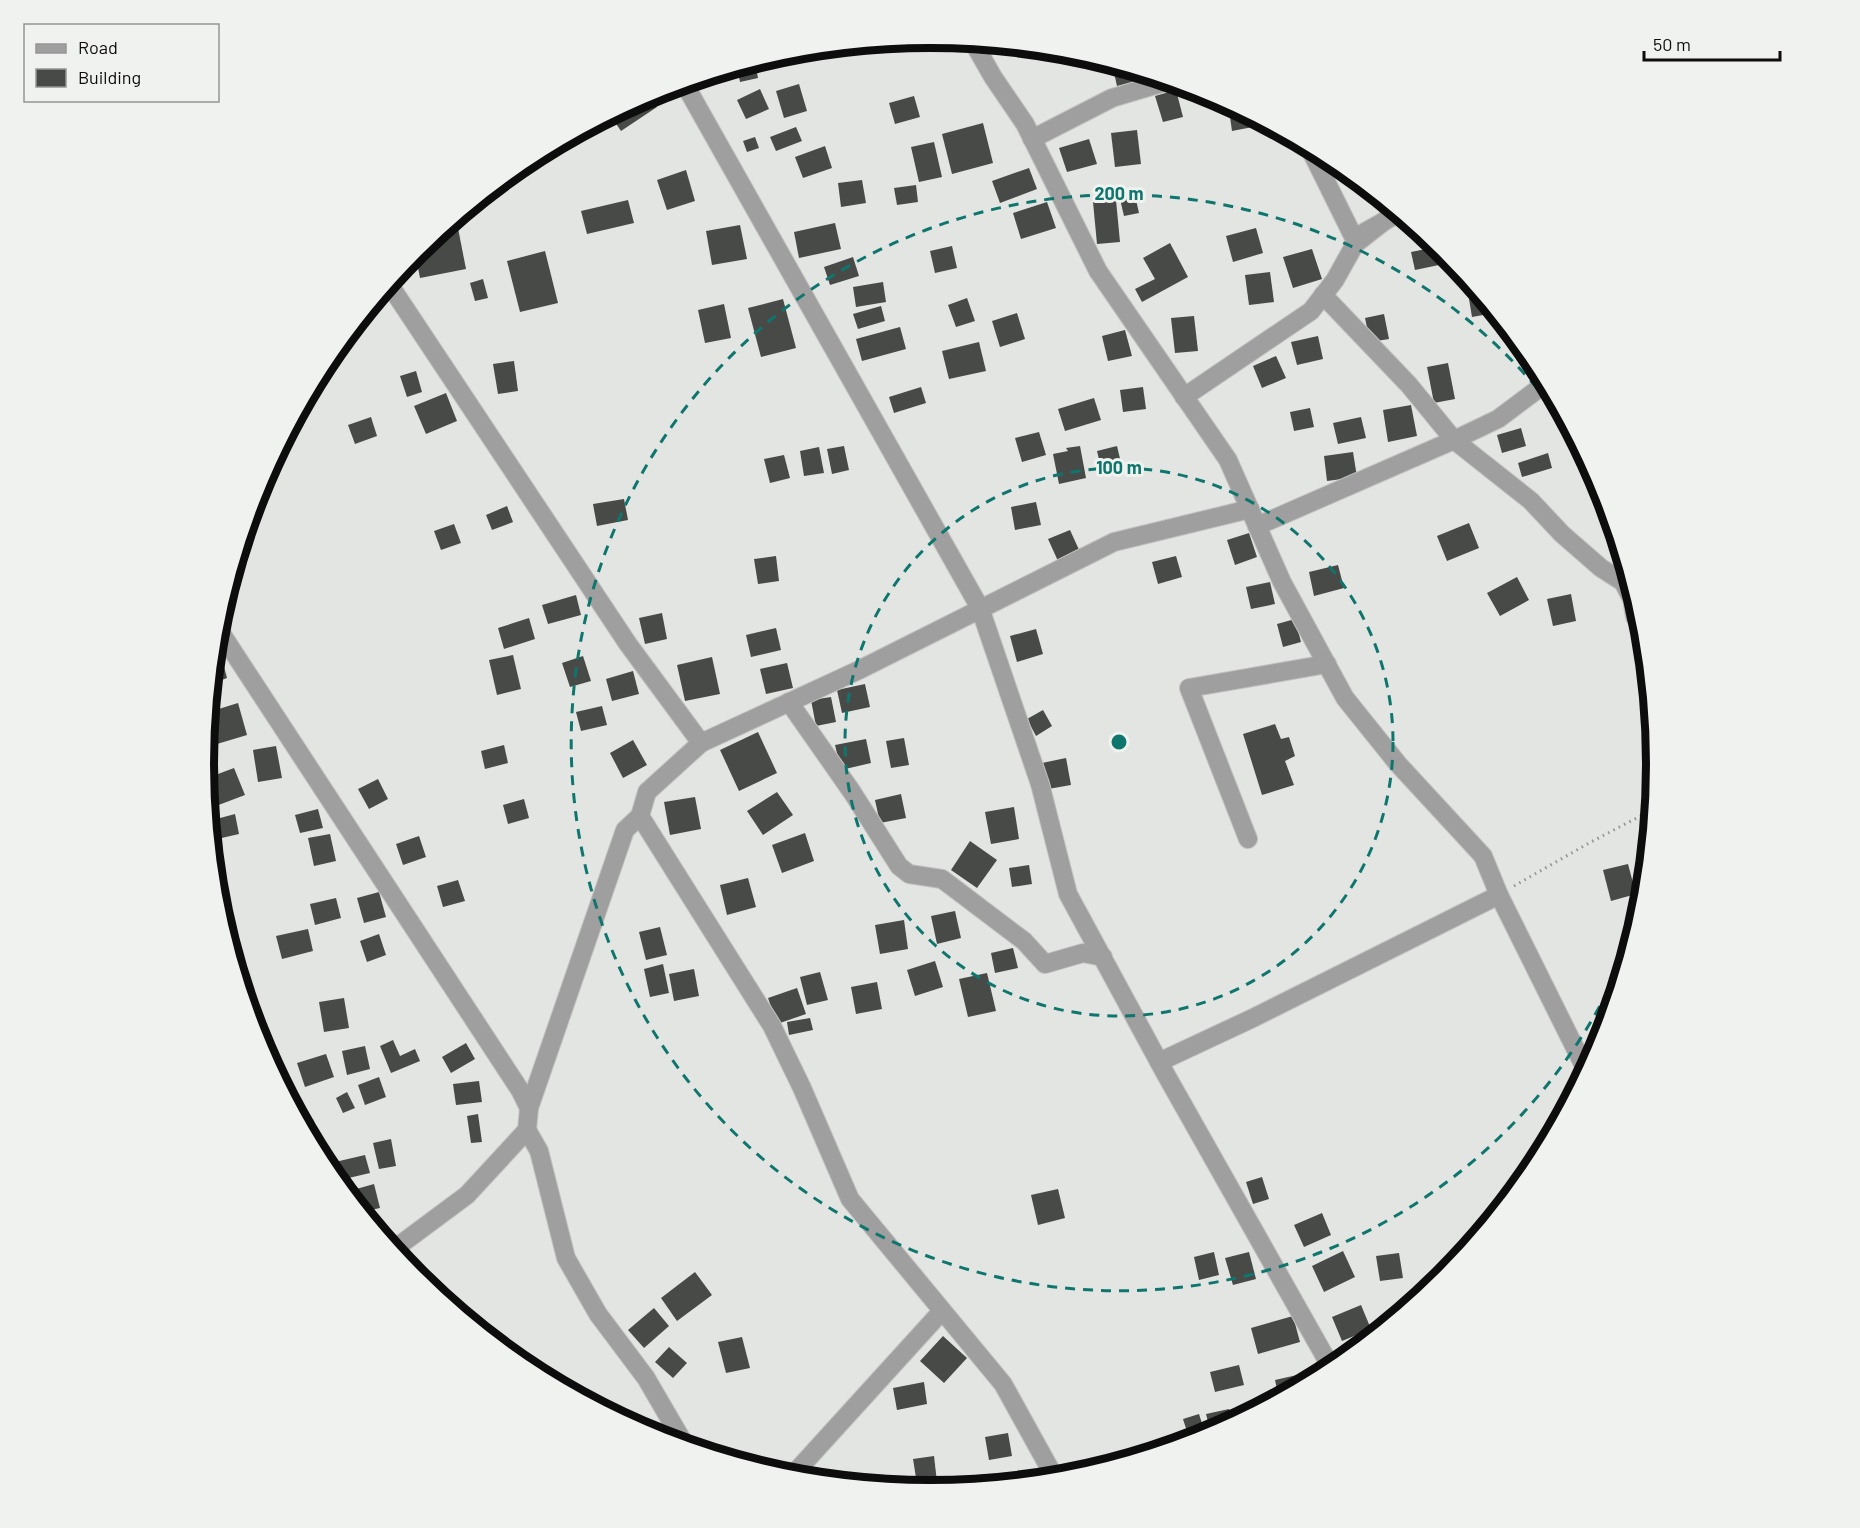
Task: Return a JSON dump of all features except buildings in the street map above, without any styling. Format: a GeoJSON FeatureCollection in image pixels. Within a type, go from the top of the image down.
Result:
{"type":"FeatureCollection","features":[{"type":"Feature","properties":{"kind":"street"},"geometry":{"type":"LineString","coordinates":[[978,50],[1025,124],[1098,271],[1228,460],[1282,582],[1345,698],[1398,764],[1483,856],[1499,895],[1581,1060]]}},
{"type":"Feature","properties":{"kind":"street"},"geometry":{"type":"LineString","coordinates":[[1032,139],[1112,98],[1156,85]]}},
{"type":"Feature","properties":{"kind":"street"},"geometry":{"type":"LineString","coordinates":[[688,91],[980,608],[1040,784],[1068,894],[1159,1062],[1327,1360]]}},
{"type":"Feature","properties":{"kind":"street"},"geometry":{"type":"LineString","coordinates":[[1316,162],[1354,238],[1391,217]]}},
{"type":"Feature","properties":{"kind":"street"},"geometry":{"type":"LineString","coordinates":[[1184,397],[1311,312],[1335,280],[1355,244],[1391,217]]}},
{"type":"Feature","properties":{"kind":"street"},"geometry":{"type":"LineString","coordinates":[[393,291],[628,644],[701,743]]}},
{"type":"Feature","properties":{"kind":"street"},"geometry":{"type":"LineString","coordinates":[[1323,295],[1408,385],[1454,440],[1532,501],[1562,534],[1600,568],[1623,582]]}},
{"type":"Feature","properties":{"kind":"street"},"geometry":{"type":"LineString","coordinates":[[400,1245],[467,1195],[526,1130],[529,1108],[625,830],[640,816],[647,792],[701,743],[859,670],[1114,542],[1253,518],[1454,440],[1498,419],[1539,388]]}},
{"type":"Feature","properties":{"kind":"street"},"geometry":{"type":"LineString","coordinates":[[225,640],[520,1090],[529,1108]]}},
{"type":"Feature","properties":{"kind":"street"},"geometry":{"type":"LineString","coordinates":[[1248,839],[1189,688],[1327,664]]}},
{"type":"Feature","properties":{"kind":"street"},"geometry":{"type":"LineString","coordinates":[[789,702],[852,792],[899,866],[909,874],[942,879],[1024,941],[1045,964],[1083,953],[1103,957]]}},
{"type":"Feature","properties":{"kind":"street"},"geometry":{"type":"LineString","coordinates":[[640,816],[772,1026],[850,1199],[1003,1384],[1050,1469]]}},
{"type":"Feature","properties":{"kind":"street"},"geometry":{"type":"LineString","coordinates":[[1159,1062],[1253,1018],[1499,895]]}},
{"type":"Feature","properties":{"kind":"street"},"geometry":{"type":"LineString","coordinates":[[526,1130],[539,1151],[566,1258],[598,1314],[646,1378],[678,1434]]}},
{"type":"Feature","properties":{"kind":"street"},"geometry":{"type":"LineString","coordinates":[[800,1468],[942,1311]]}},
{"type":"Feature","properties":{"kind":"path"},"geometry":{"type":"LineString","coordinates":[[1499,895],[1644,814]]}}]}
